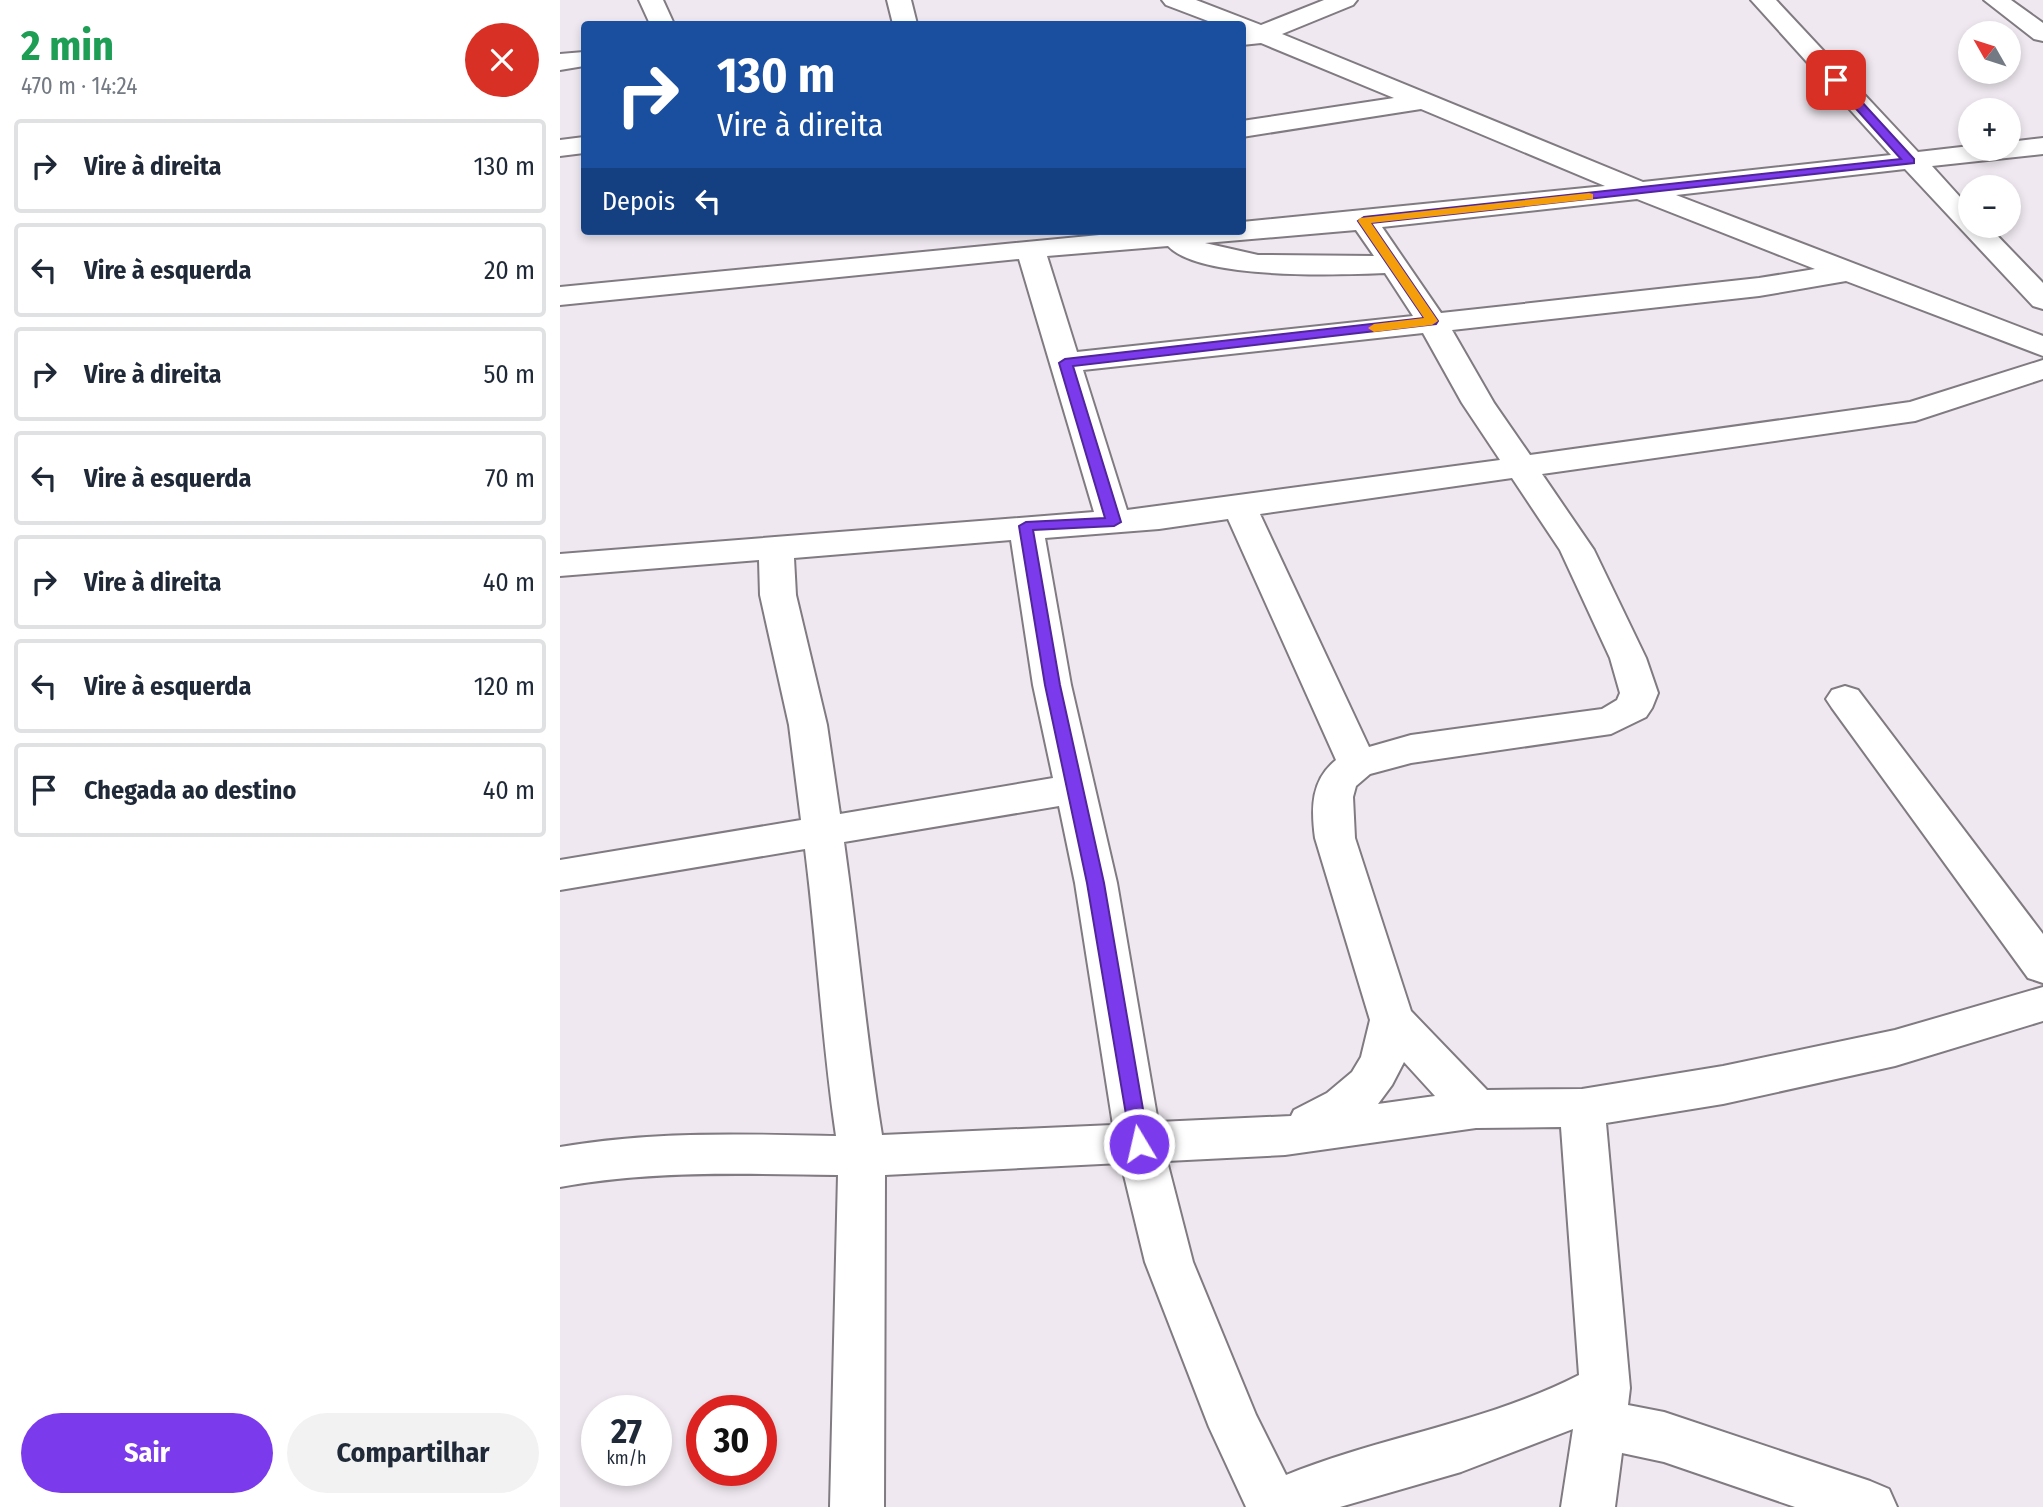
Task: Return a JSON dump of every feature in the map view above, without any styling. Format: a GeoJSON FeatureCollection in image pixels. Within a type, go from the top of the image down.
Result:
{"type":"FeatureCollection","features":[{"type":"Feature","properties":{"kind":"street"},"geometry":{"type":"LineString","coordinates":[[651,0],[661,21]]}},
{"type":"Feature","properties":{"kind":"street"},"geometry":{"type":"LineString","coordinates":[[899,0],[904,21]]}},
{"type":"Feature","properties":{"kind":"street"},"geometry":{"type":"LineString","coordinates":[[1174,0],[1223,21]]}},
{"type":"Feature","properties":{"kind":"street"},"geometry":{"type":"LineString","coordinates":[[1246,31],[1345,0]]}},
{"type":"Feature","properties":{"kind":"street"},"geometry":{"type":"LineString","coordinates":[[1763,0],[1958,211]]}},
{"type":"Feature","properties":{"kind":"street"},"geometry":{"type":"LineString","coordinates":[[1996,0],[2043,34]]}},
{"type":"Feature","properties":{"kind":"street"},"geometry":{"type":"LineString","coordinates":[[1246,31],[1641,191],[2043,346]]}},
{"type":"Feature","properties":{"kind":"street"},"geometry":{"type":"LineString","coordinates":[[560,62],[581,59]]}},
{"type":"Feature","properties":{"kind":"street"},"geometry":{"type":"LineString","coordinates":[[1246,128],[1424,101]]}},
{"type":"Feature","properties":{"kind":"street"},"geometry":{"type":"LineString","coordinates":[[560,148],[581,145]]}},
{"type":"Feature","properties":{"kind":"street"},"geometry":{"type":"LineString","coordinates":[[1246,231],[1364,221],[2029,148],[2043,163]]}},
{"type":"Feature","properties":{"kind":"street"},"geometry":{"type":"LineString","coordinates":[[1285,1136],[1344,1108],[1363,1091],[1378,1071],[1390,1044],[1392,1020],[1345,876],[1332,818],[1339,779],[1357,764],[1411,749],[1611,721],[1633,708],[1639,693],[1628,658],[1577,550],[1478,403],[1432,321],[1364,221]]}},
{"type":"Feature","properties":{"kind":"street"},"geometry":{"type":"LineString","coordinates":[[560,296],[969,242],[1030,249],[1158,235]]}},
{"type":"Feature","properties":{"kind":"street"},"geometry":{"type":"LineString","coordinates":[[1169,235],[1205,255],[1265,265],[1395,264]]}},
{"type":"Feature","properties":{"kind":"street"},"geometry":{"type":"LineString","coordinates":[[1983,238],[2043,300]]}},
{"type":"Feature","properties":{"kind":"street"},"geometry":{"type":"LineString","coordinates":[[1030,249],[1114,522]]}},
{"type":"Feature","properties":{"kind":"street"},"geometry":{"type":"LineString","coordinates":[[1065,363],[1759,287],[1846,272]]}},
{"type":"Feature","properties":{"kind":"street"},"geometry":{"type":"LineString","coordinates":[[560,565],[670,554],[776,550],[1026,526],[1114,522],[1239,506],[1915,411],[2043,369]]}},
{"type":"Feature","properties":{"kind":"street"},"geometry":{"type":"LineString","coordinates":[[1239,506],[1295,623],[1357,764]]}},
{"type":"Feature","properties":{"kind":"street"},"geometry":{"type":"LineString","coordinates":[[1026,526],[1052,685],[1096,883],[1139,1144],[1169,1262],[1235,1427],[1274,1507],[1319,1486],[1423,1458],[1521,1427],[1564,1410],[1602,1406],[1664,1437],[1870,1507]]}},
{"type":"Feature","properties":{"kind":"street"},"geometry":{"type":"LineString","coordinates":[[776,550],[778,595],[808,725],[837,938],[848,1066],[862,1156],[857,1507]]}},
{"type":"Feature","properties":{"kind":"street"},"geometry":{"type":"LineString","coordinates":[[1845,699],[2043,966]]}},
{"type":"Feature","properties":{"kind":"street"},"geometry":{"type":"LineString","coordinates":[[560,875],[1075,789]]}},
{"type":"Feature","properties":{"kind":"street"},"geometry":{"type":"LineString","coordinates":[[560,1167],[610,1158],[685,1153],[862,1156],[1285,1136],[1476,1109],[1583,1108],[1723,1085],[1895,1048],[2043,1004]]}},
{"type":"Feature","properties":{"kind":"street"},"geometry":{"type":"LineString","coordinates":[[1392,1020],[1476,1109]]}},
{"type":"Feature","properties":{"kind":"street"},"geometry":{"type":"LineString","coordinates":[[1583,1108],[1602,1406],[1588,1507]]}},
{"type":"Feature","properties":{"kind":"slow traffic"},"geometry":{"type":"LineString","coordinates":[[1374,328],[1432,321],[1364,221],[1589,197]]}},
{"type":"Feature","properties":{"kind":"route"},"geometry":{"type":"LineString","coordinates":[[1139,1144],[1096,883],[1052,685],[1026,526],[1114,522],[1065,363],[1432,321],[1364,221],[1910,161],[1836,80]]}}]}
